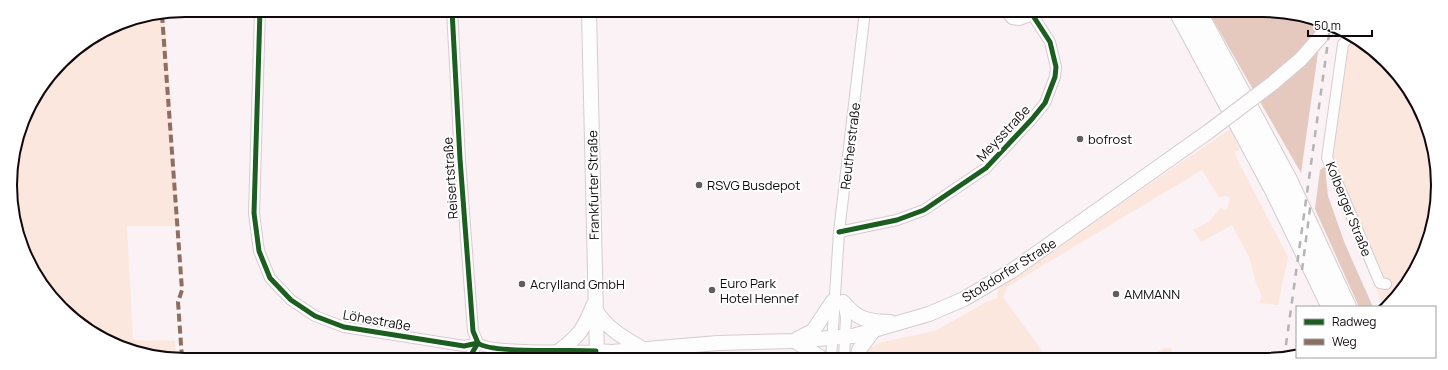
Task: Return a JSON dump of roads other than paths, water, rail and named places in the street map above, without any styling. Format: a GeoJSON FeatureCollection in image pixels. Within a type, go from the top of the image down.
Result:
{"type":"FeatureCollection","features":[{"type":"Feature","properties":{"kind":"highway"},"geometry":{"type":"LineString","coordinates":[[1181,17],[1274,190],[1330,306]]}},
{"type":"Feature","properties":{"kind":"highway"},"geometry":{"type":"LineString","coordinates":[[1200,17],[1288,180],[1347,306]]}},
{"type":"Feature","properties":{"kind":"main road","name":"Frankfurter Straße"},"geometry":{"type":"LineString","coordinates":[[589,17],[597,353]]}},
{"type":"Feature","properties":{"kind":"main road","name":"Stoßdorfer Straße"},"geometry":{"type":"LineString","coordinates":[[612,353],[718,343],[795,341],[838,337],[873,331],[943,309],[995,281],[1208,132],[1273,84],[1301,59],[1325,32]]}},
{"type":"Feature","properties":{"kind":"main road"},"geometry":{"type":"LineString","coordinates":[[815,353],[795,341],[813,331],[838,302],[850,311],[873,322],[908,321]]}},
{"type":"Feature","properties":{"kind":"main road"},"geometry":{"type":"LineString","coordinates":[[595,304],[601,320],[613,331],[643,349]]}},
{"type":"Feature","properties":{"kind":"main road"},"geometry":{"type":"LineString","coordinates":[[556,353],[575,340],[582,330],[595,304]]}},
{"type":"Feature","properties":{"kind":"main road"},"geometry":{"type":"LineString","coordinates":[[858,353],[873,331]]}},
{"type":"Feature","properties":{"kind":"main road"},"geometry":{"type":"LineString","coordinates":[[634,353],[643,349]]}},
{"type":"Feature","properties":{"kind":"street","name":"Löhestraße"},"geometry":{"type":"LineString","coordinates":[[260,17],[254,213],[259,251],[270,278],[291,300],[315,316],[344,327],[464,346],[478,343],[486,347],[556,353]]}},
{"type":"Feature","properties":{"kind":"street","name":"Reisertstraße"},"geometry":{"type":"LineString","coordinates":[[452,17],[465,233],[473,331],[478,343]]}},
{"type":"Feature","properties":{"kind":"street","name":"Reutherstraße"},"geometry":{"type":"LineString","coordinates":[[833,353],[838,337],[837,281],[839,232],[864,17]]}},
{"type":"Feature","properties":{"kind":"street","name":"Meysstraße"},"geometry":{"type":"LineString","coordinates":[[1010,17],[1012,19],[1019,20],[1025,17]]}},
{"type":"Feature","properties":{"kind":"street","name":"Meysstraße"},"geometry":{"type":"LineString","coordinates":[[839,232],[897,220],[924,210],[986,168],[1032,119],[1045,103],[1055,77],[1056,67],[1050,42],[1034,17]]}},
{"type":"Feature","properties":{"kind":"street","name":"Kolberger Straße"},"geometry":{"type":"LineString","coordinates":[[1347,40],[1343,44],[1327,158],[1380,283],[1386,284]]}},
{"type":"Feature","properties":{"kind":"street"},"geometry":{"type":"LineString","coordinates":[[838,337],[843,353]]}},
{"type":"Feature","properties":{"kind":"street"},"geometry":{"type":"LineString","coordinates":[[472,353],[478,343]]}},
{"type":"Feature","properties":{"kind":"railway"},"geometry":{"type":"LineString","coordinates":[[1285,352],[1329,31]]}},
{"type":"Feature","properties":{"kind":"railway"},"geometry":{"type":"LineString","coordinates":[[1302,270],[1311,201]]}},
{"type":"Feature","properties":{"kind":"place","name":"bofrost"},"geometry":{"type":"Point","coordinates":[1080,139]}},
{"type":"Feature","properties":{"kind":"place","name":"RSVG Busdepot"},"geometry":{"type":"Point","coordinates":[699,185]}},
{"type":"Feature","properties":{"kind":"place","name":"Acrylland GmbH"},"geometry":{"type":"Point","coordinates":[522,284]}},
{"type":"Feature","properties":{"kind":"place","name":"Euro Park Hotel Hennef"},"geometry":{"type":"Point","coordinates":[712,290]}},
{"type":"Feature","properties":{"kind":"place","name":"AMMANN"},"geometry":{"type":"Point","coordinates":[1116,294]}}]}
